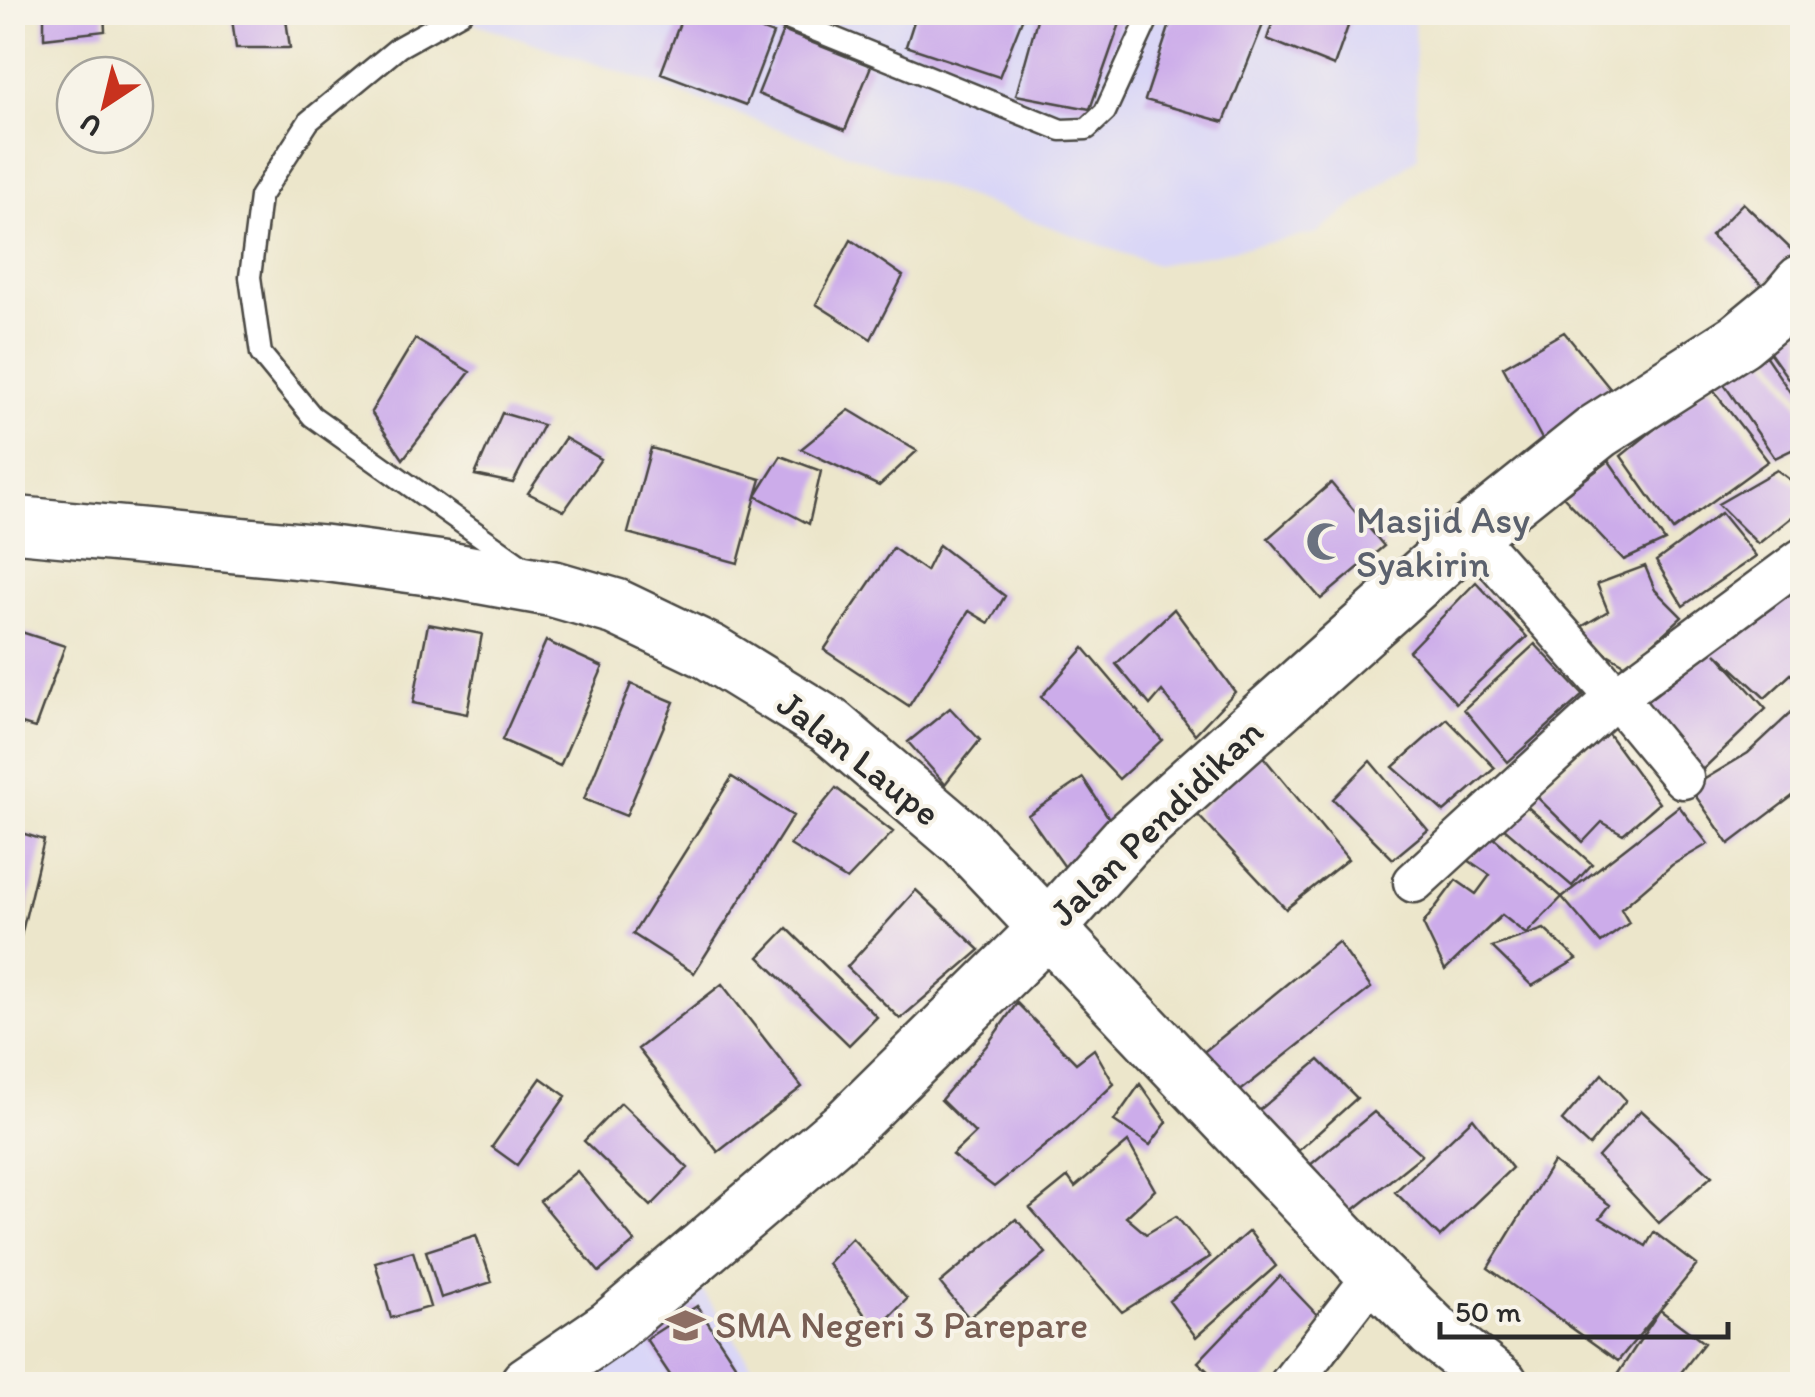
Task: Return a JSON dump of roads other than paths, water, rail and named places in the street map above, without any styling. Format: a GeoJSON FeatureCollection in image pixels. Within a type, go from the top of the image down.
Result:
{"type":"FeatureCollection","features":[{"type":"Feature","properties":{"kind":"street","name":"Jalan Pendidikan"},"geometry":{"type":"LineString","coordinates":[[528,1384],[610,1328],[847,1126],[1047,928],[1126,841],[1470,533],[1598,432],[1740,340],[1786,302],[1802,283]]}},
{"type":"Feature","properties":{"kind":"street","name":"Jalan Laupe"},"geometry":{"type":"LineString","coordinates":[[12,524],[340,555],[443,569],[554,590],[616,607],[710,652],[830,726],[966,842],[1375,1274],[1434,1330],[1500,1384]]}},
{"type":"Feature","properties":{"kind":"street"},"geometry":{"type":"LineString","coordinates":[[1470,533],[1683,778]]}},
{"type":"Feature","properties":{"kind":"street"},"geometry":{"type":"LineString","coordinates":[[1414,882],[1616,697],[1802,559]]}},
{"type":"Feature","properties":{"kind":"street"},"geometry":{"type":"LineString","coordinates":[[1290,1384],[1375,1274]]}},
{"type":"Feature","properties":{"kind":"lane"},"geometry":{"type":"LineString","coordinates":[[462,12],[399,47],[309,122],[260,197],[250,277],[261,354],[312,416],[554,590]]}},
{"type":"Feature","properties":{"kind":"lane"},"geometry":{"type":"LineString","coordinates":[[770,12],[1061,130],[1088,129],[1106,112],[1150,12]]}},
{"type":"Feature","properties":{"kind":"place","name":"Masjid Asy Syakirin"},"geometry":{"type":"Point","coordinates":[1326,542]}},
{"type":"Feature","properties":{"kind":"place","name":"SMA Negeri 3 Parepare"},"geometry":{"type":"Point","coordinates":[685,1325]}}]}
